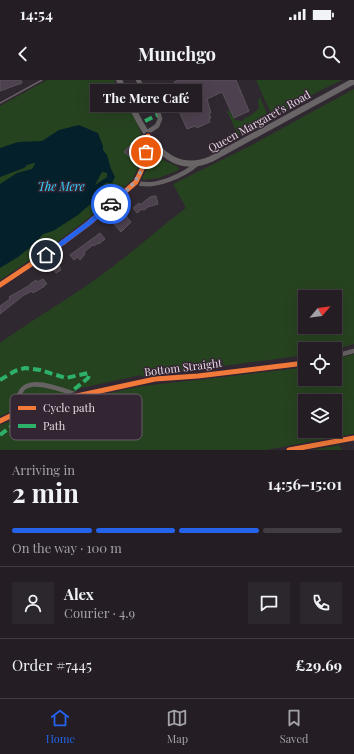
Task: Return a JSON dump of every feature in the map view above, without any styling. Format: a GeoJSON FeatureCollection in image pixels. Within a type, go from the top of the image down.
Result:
{"type":"FeatureCollection","features":[{"type":"Feature","properties":{"kind":"main road"},"geometry":{"type":"LineString","coordinates":[[119,80],[147,134],[158,149],[167,157],[176,161],[188,164],[198,164]]}},
{"type":"Feature","properties":{"kind":"main road","name":"Queen Margaret's Road"},"geometry":{"type":"LineString","coordinates":[[198,164],[211,159],[354,81]]}},
{"type":"Feature","properties":{"kind":"street"},"geometry":{"type":"LineString","coordinates":[[0,285],[68,239],[136,182],[144,165],[147,134],[157,126],[160,119],[138,80]]}},
{"type":"Feature","properties":{"kind":"street"},"geometry":{"type":"LineString","coordinates":[[136,182],[141,185],[157,183],[192,169],[198,164]]}},
{"type":"Feature","properties":{"kind":"street"},"geometry":{"type":"LineString","coordinates":[[342,354],[354,351]]}},
{"type":"Feature","properties":{"kind":"street","name":"Bottom Straight"},"geometry":{"type":"LineString","coordinates":[[85,394],[170,377],[198,376],[298,364]]}},
{"type":"Feature","properties":{"kind":"street"},"geometry":{"type":"LineString","coordinates":[[19,394],[21,390],[28,385],[36,384],[50,386],[77,394]]}},
{"type":"Feature","properties":{"kind":"street","name":"Bottom Straight"},"geometry":{"type":"LineString","coordinates":[[0,422],[10,417]]}},
{"type":"Feature","properties":{"kind":"street"},"geometry":{"type":"LineString","coordinates":[[289,450],[354,438]]}},
{"type":"Feature","properties":{"kind":"green space"},"geometry":{"type":"Polygon","coordinates":[[[47,80],[114,80],[132,111],[142,136],[143,156],[141,165],[133,182],[105,208],[61,242],[0,283],[0,106],[47,80]]]}},
{"type":"Feature","properties":{"kind":"green space"},"geometry":{"type":"Polygon","coordinates":[[[256,80],[342,80],[319,91],[273,118],[256,80]]]}},
{"type":"Feature","properties":{"kind":"green space"},"geometry":{"type":"Polygon","coordinates":[[[354,89],[354,344],[342,347],[342,342],[298,342],[298,356],[142,377],[141,375],[81,388],[72,394],[10,394],[10,413],[0,418],[0,343],[107,271],[186,208],[173,184],[250,146],[354,89]]]}},
{"type":"Feature","properties":{"kind":"green space"},"geometry":{"type":"Polygon","coordinates":[[[260,97],[269,118],[238,135],[227,111],[229,111],[235,120],[242,121],[259,108],[258,100],[260,97]]]}},
{"type":"Feature","properties":{"kind":"green space"},"geometry":{"type":"Polygon","coordinates":[[[149,149],[163,160],[178,167],[179,170],[159,178],[140,180],[144,172],[149,149]]]}},
{"type":"Feature","properties":{"kind":"green space"},"geometry":{"type":"Polygon","coordinates":[[[354,354],[354,434],[342,436],[342,394],[298,394],[298,438],[332,438],[266,450],[0,450],[0,424],[10,419],[10,440],[142,440],[142,394],[93,394],[142,384],[143,386],[298,368],[298,386],[342,386],[342,358],[354,354]]]}},
{"type":"Feature","properties":{"kind":"green space"},"geometry":{"type":"Polygon","coordinates":[[[339,445],[342,450],[309,450],[339,445]]]}},
{"type":"Feature","properties":{"kind":"water","name":"The Mere"},"geometry":{"type":"Polygon","coordinates":[[[79,125],[98,133],[103,150],[107,155],[115,177],[112,183],[106,183],[102,186],[94,201],[78,215],[53,231],[43,234],[33,245],[18,257],[0,268],[0,184],[17,173],[32,169],[35,164],[27,165],[24,168],[0,177],[0,148],[18,142],[42,141],[59,130],[79,125]],[[102,172],[95,185],[107,177],[107,173],[102,172]]]}},
{"type":"Feature","properties":{"kind":"building"},"geometry":{"type":"Polygon","coordinates":[[[0,80],[21,80],[22,83],[0,91],[0,80]]]}},
{"type":"Feature","properties":{"kind":"building"},"geometry":{"type":"Polygon","coordinates":[[[178,80],[236,80],[249,111],[234,118],[222,92],[207,99],[211,113],[209,114],[211,118],[209,119],[210,122],[197,128],[196,126],[187,129],[169,89],[176,85],[174,82],[178,80]]]}},
{"type":"Feature","properties":{"kind":"building"},"geometry":{"type":"Polygon","coordinates":[[[129,146],[135,152],[130,157],[124,152],[129,146]]]}},
{"type":"Feature","properties":{"kind":"building"},"geometry":{"type":"Polygon","coordinates":[[[156,196],[158,204],[144,210],[142,209],[137,213],[133,208],[139,203],[140,205],[150,197],[156,196]]]}},
{"type":"Feature","properties":{"kind":"building"},"geometry":{"type":"Polygon","coordinates":[[[125,215],[131,222],[121,232],[114,224],[125,215]]]}},
{"type":"Feature","properties":{"kind":"building"},"geometry":{"type":"Polygon","coordinates":[[[100,233],[105,239],[99,244],[93,245],[84,252],[85,254],[80,260],[78,257],[74,260],[70,255],[100,233]]]}},
{"type":"Feature","properties":{"kind":"building"},"geometry":{"type":"Polygon","coordinates":[[[59,265],[61,270],[56,273],[53,269],[59,265]]]}},
{"type":"Feature","properties":{"kind":"building"},"geometry":{"type":"Polygon","coordinates":[[[43,279],[47,284],[44,285],[45,286],[33,293],[32,291],[24,295],[0,314],[0,306],[10,299],[9,297],[36,280],[37,282],[43,279]]]}},
{"type":"Feature","properties":{"kind":"railway"},"geometry":{"type":"LineString","coordinates":[[0,103],[42,80]]}},
{"type":"Feature","properties":{"kind":"marked path"},"geometry":{"type":"LineString","coordinates":[[145,121],[157,115]]}},
{"type":"Feature","properties":{"kind":"marked path"},"geometry":{"type":"LineString","coordinates":[[0,380],[15,371],[25,368],[40,370],[66,378],[88,373],[88,378],[71,392]]}},
{"type":"Feature","properties":{"kind":"marked path"},"geometry":{"type":"LineString","coordinates":[[0,435],[10,428]]}},
{"type":"Feature","properties":{"kind":"cycle path"},"geometry":{"type":"LineString","coordinates":[[0,285],[57,247],[89,223],[136,182],[145,161],[148,136]]}},
{"type":"Feature","properties":{"kind":"cycle path"},"geometry":{"type":"LineString","coordinates":[[86,394],[155,379],[198,376],[298,364]]}},
{"type":"Feature","properties":{"kind":"cycle path"},"geometry":{"type":"LineString","coordinates":[[0,421],[10,416]]}},
{"type":"Feature","properties":{"kind":"cycle path"},"geometry":{"type":"LineString","coordinates":[[289,450],[354,438]]}},
{"type":"Feature","properties":{"kind":"way so far"},"geometry":{"type":"LineString","coordinates":[[111,204],[136,182],[145,161],[146,152]]}},
{"type":"Feature","properties":{"kind":"place","name":"The Mere Café"},"geometry":{"type":"Point","coordinates":[146,152]}},
{"type":"Feature","properties":{"kind":"route"},"geometry":{"type":"LineString","coordinates":[[46,255],[89,223],[111,204]]}}]}
